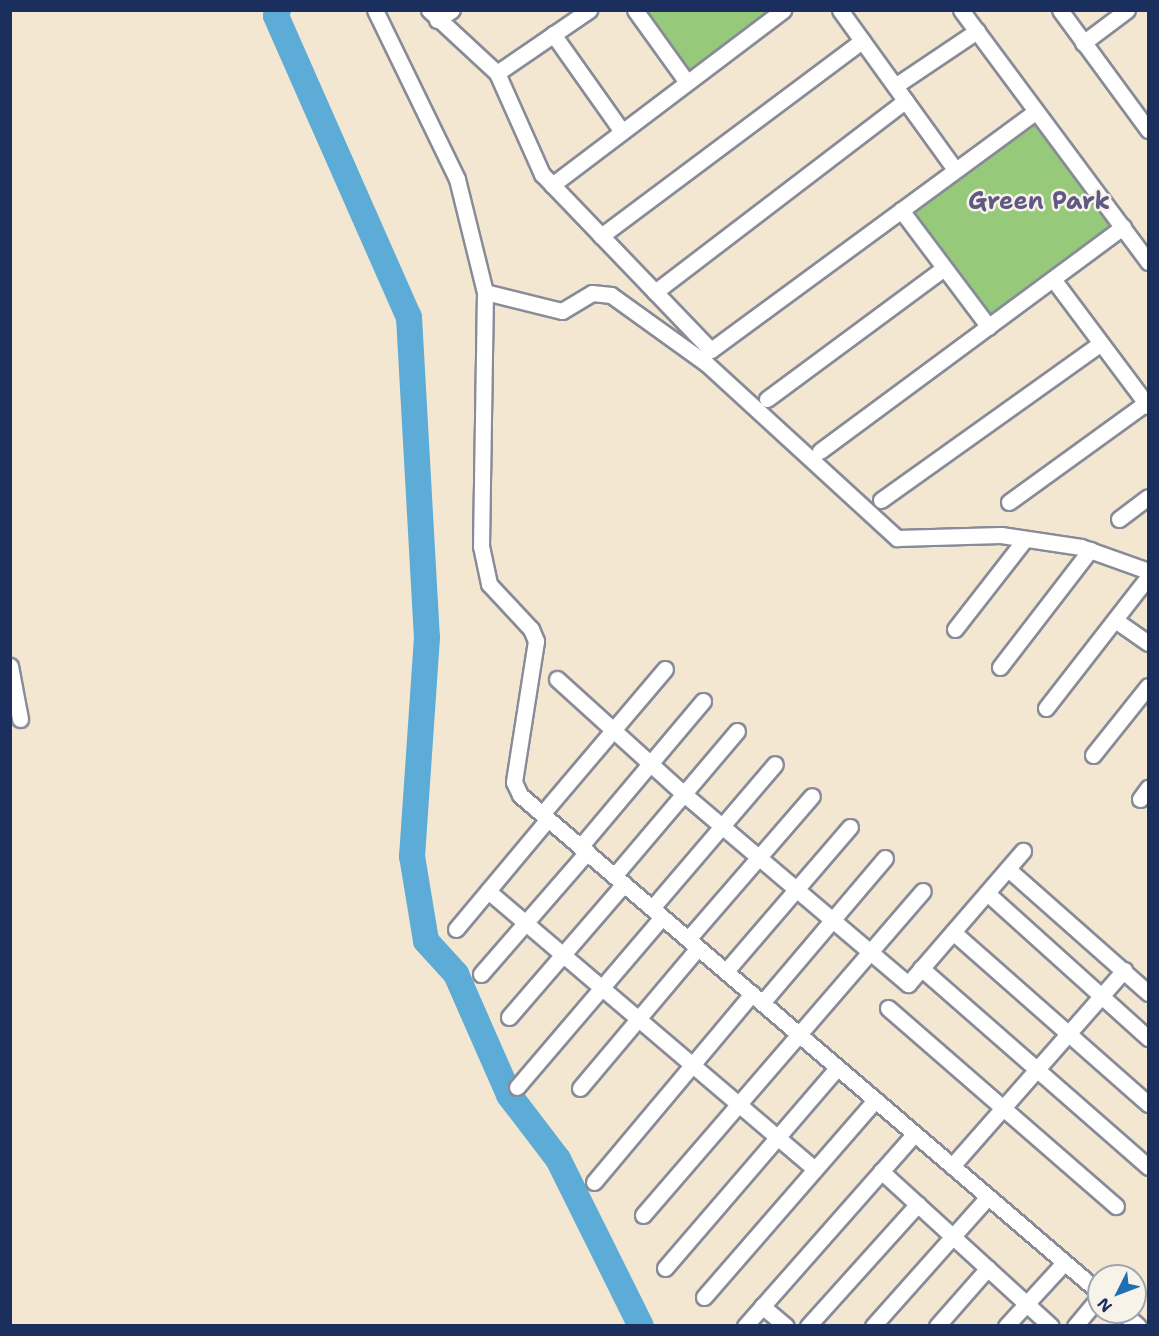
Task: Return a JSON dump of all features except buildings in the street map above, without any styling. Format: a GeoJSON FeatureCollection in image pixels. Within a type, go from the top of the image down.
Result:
{"type":"FeatureCollection","features":[{"type":"Feature","properties":{"kind":"street"},"geometry":{"type":"LineString","coordinates":[[375,10],[457,179],[485,292],[481,546],[489,584],[531,629],[536,641],[514,782],[520,795],[1087,1282]]}},
{"type":"Feature","properties":{"kind":"street"},"geometry":{"type":"LineString","coordinates":[[433,15],[452,10]]}},
{"type":"Feature","properties":{"kind":"street"},"geometry":{"type":"LineString","coordinates":[[497,73],[589,10]]}},
{"type":"Feature","properties":{"kind":"street"},"geometry":{"type":"LineString","coordinates":[[635,10],[686,81]]}},
{"type":"Feature","properties":{"kind":"street"},"geometry":{"type":"LineString","coordinates":[[840,10],[954,168]]}},
{"type":"Feature","properties":{"kind":"street"},"geometry":{"type":"LineString","coordinates":[[961,10],[1149,262]]}},
{"type":"Feature","properties":{"kind":"street"},"geometry":{"type":"LineString","coordinates":[[1060,10],[1083,43],[1146,120]]}},
{"type":"Feature","properties":{"kind":"street"},"geometry":{"type":"LineString","coordinates":[[1083,43],[1127,10]]}},
{"type":"Feature","properties":{"kind":"street"},"geometry":{"type":"LineString","coordinates":[[552,184],[773,14]]}},
{"type":"Feature","properties":{"kind":"street"},"geometry":{"type":"LineString","coordinates":[[433,15],[497,73],[542,174],[711,350],[901,210],[954,168],[1036,111]]}},
{"type":"Feature","properties":{"kind":"street"},"geometry":{"type":"LineString","coordinates":[[895,86],[977,32]]}},
{"type":"Feature","properties":{"kind":"street"},"geometry":{"type":"LineString","coordinates":[[553,34],[621,130]]}},
{"type":"Feature","properties":{"kind":"street"},"geometry":{"type":"LineString","coordinates":[[601,236],[862,41]]}},
{"type":"Feature","properties":{"kind":"street"},"geometry":{"type":"LineString","coordinates":[[655,292],[905,101]]}},
{"type":"Feature","properties":{"kind":"street"},"geometry":{"type":"LineString","coordinates":[[901,210],[989,327]]}},
{"type":"Feature","properties":{"kind":"street"},"geometry":{"type":"LineString","coordinates":[[820,451],[1123,227]]}},
{"type":"Feature","properties":{"kind":"street"},"geometry":{"type":"LineString","coordinates":[[767,399],[944,267]]}},
{"type":"Feature","properties":{"kind":"street"},"geometry":{"type":"LineString","coordinates":[[1009,502],[1147,404],[1053,279]]}},
{"type":"Feature","properties":{"kind":"street"},"geometry":{"type":"LineString","coordinates":[[485,292],[562,311],[592,293],[611,295],[707,364],[897,538],[1001,535],[1025,538],[1090,550],[1149,571]]}},
{"type":"Feature","properties":{"kind":"street"},"geometry":{"type":"LineString","coordinates":[[881,500],[1101,343]]}},
{"type":"Feature","properties":{"kind":"street"},"geometry":{"type":"LineString","coordinates":[[1119,519],[1149,497]]}},
{"type":"Feature","properties":{"kind":"street"},"geometry":{"type":"LineString","coordinates":[[955,629],[1025,538]]}},
{"type":"Feature","properties":{"kind":"street"},"geometry":{"type":"LineString","coordinates":[[1000,667],[1090,550]]}},
{"type":"Feature","properties":{"kind":"street"},"geometry":{"type":"LineString","coordinates":[[1046,708],[1149,577]]}},
{"type":"Feature","properties":{"kind":"street"},"geometry":{"type":"LineString","coordinates":[[1114,620],[1149,642]]}},
{"type":"Feature","properties":{"kind":"street"},"geometry":{"type":"LineString","coordinates":[[10,666],[20,719]]}},
{"type":"Feature","properties":{"kind":"street"},"geometry":{"type":"LineString","coordinates":[[456,929],[665,669]]}},
{"type":"Feature","properties":{"kind":"street"},"geometry":{"type":"LineString","coordinates":[[557,679],[652,762],[684,794],[796,891],[835,919],[908,984],[1023,851]]}},
{"type":"Feature","properties":{"kind":"street"},"geometry":{"type":"LineString","coordinates":[[1093,755],[1149,686]]}},
{"type":"Feature","properties":{"kind":"street"},"geometry":{"type":"LineString","coordinates":[[482,974],[526,925],[652,762],[703,701]]}},
{"type":"Feature","properties":{"kind":"street"},"geometry":{"type":"LineString","coordinates":[[509,1017],[562,957],[684,794],[737,731]]}},
{"type":"Feature","properties":{"kind":"street"},"geometry":{"type":"LineString","coordinates":[[517,1087],[601,989],[722,826],[775,764]]}},
{"type":"Feature","properties":{"kind":"street"},"geometry":{"type":"LineString","coordinates":[[580,1088],[638,1019],[759,858],[813,796]]}},
{"type":"Feature","properties":{"kind":"street"},"geometry":{"type":"LineString","coordinates":[[726,971],[850,827]]}},
{"type":"Feature","properties":{"kind":"street"},"geometry":{"type":"LineString","coordinates":[[594,1182],[694,1065],[835,919],[885,858]]}},
{"type":"Feature","properties":{"kind":"street"},"geometry":{"type":"LineString","coordinates":[[1008,869],[1149,993]]}},
{"type":"Feature","properties":{"kind":"street"},"geometry":{"type":"LineString","coordinates":[[488,891],[562,957],[739,1102],[815,1169]]}},
{"type":"Feature","properties":{"kind":"street"},"geometry":{"type":"LineString","coordinates":[[643,1215],[923,891]]}},
{"type":"Feature","properties":{"kind":"street"},"geometry":{"type":"LineString","coordinates":[[987,893],[1149,1038]]}},
{"type":"Feature","properties":{"kind":"street"},"geometry":{"type":"LineString","coordinates":[[953,932],[1149,1104]]}},
{"type":"Feature","properties":{"kind":"street"},"geometry":{"type":"LineString","coordinates":[[921,968],[1036,1071],[1149,1167]]}},
{"type":"Feature","properties":{"kind":"street"},"geometry":{"type":"LineString","coordinates":[[952,1166],[1036,1071],[1066,1033],[1124,970]]}},
{"type":"Feature","properties":{"kind":"street"},"geometry":{"type":"LineString","coordinates":[[888,1008],[1116,1206]]}},
{"type":"Feature","properties":{"kind":"street"},"geometry":{"type":"LineString","coordinates":[[665,1268],[837,1068]]}},
{"type":"Feature","properties":{"kind":"street"},"geometry":{"type":"LineString","coordinates":[[704,1297],[875,1100]]}},
{"type":"Feature","properties":{"kind":"street"},"geometry":{"type":"LineString","coordinates":[[745,1326],[914,1134]]}},
{"type":"Feature","properties":{"kind":"street"},"geometry":{"type":"LineString","coordinates":[[881,1171],[1051,1326]]}},
{"type":"Feature","properties":{"kind":"street"},"geometry":{"type":"LineString","coordinates":[[873,1326],[988,1197]]}},
{"type":"Feature","properties":{"kind":"street"},"geometry":{"type":"LineString","coordinates":[[808,1326],[918,1204]]}},
{"type":"Feature","properties":{"kind":"street"},"geometry":{"type":"LineString","coordinates":[[1006,1326],[1064,1263]]}},
{"type":"Feature","properties":{"kind":"street"},"geometry":{"type":"LineString","coordinates":[[937,1326],[988,1268]]}},
{"type":"Feature","properties":{"kind":"street"},"geometry":{"type":"LineString","coordinates":[[762,1306],[786,1326]]}},
{"type":"Feature","properties":{"kind":"street"},"geometry":{"type":"LineString","coordinates":[[1075,1326],[1087,1312]]}},
{"type":"Feature","properties":{"kind":"green space"},"geometry":{"type":"Polygon","coordinates":[[[635,11],[765,11],[771,20],[686,81],[635,11]]]}},
{"type":"Feature","properties":{"kind":"green space"},"geometry":{"type":"Polygon","coordinates":[[[1036,111],[1123,227],[990,327],[903,212],[1036,111]]]}},
{"type":"Feature","properties":{"kind":"waterway"},"geometry":{"type":"LineString","coordinates":[[278,10],[276,16],[409,317],[427,637],[412,856],[426,941],[456,974],[509,1095],[558,1159],[641,1326]]}},
{"type":"Feature","properties":{"kind":"district","name":"Green Park"},"geometry":{"type":"Point","coordinates":[1039,202]}}]}
